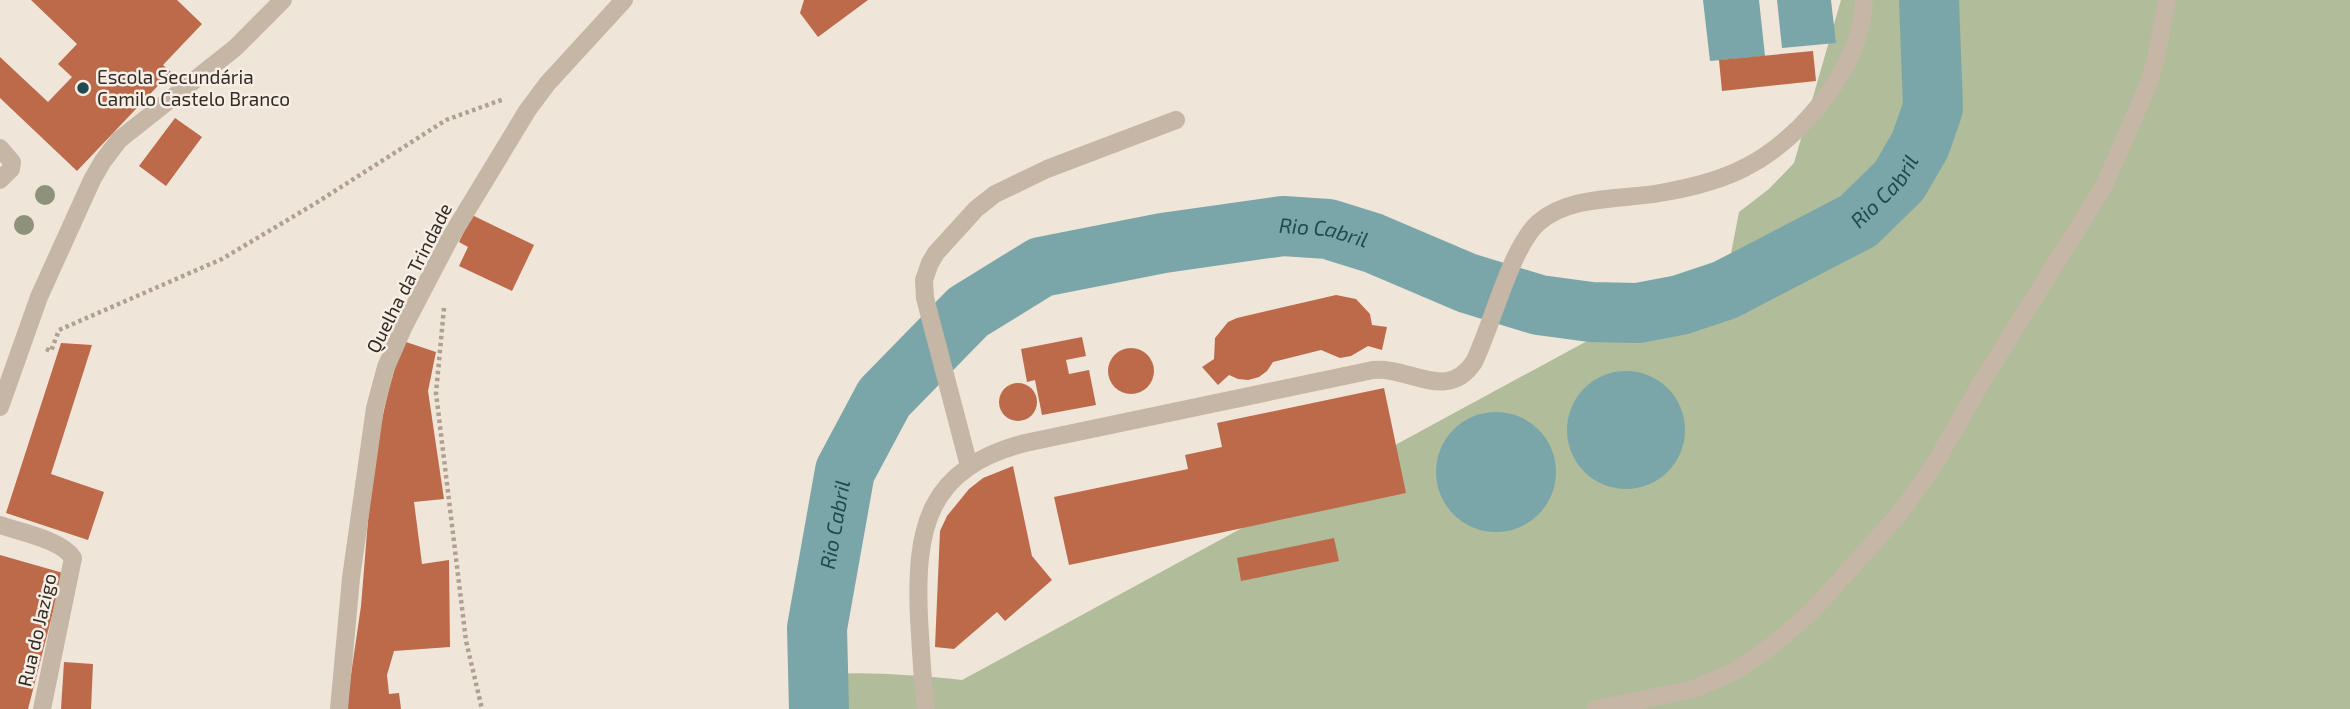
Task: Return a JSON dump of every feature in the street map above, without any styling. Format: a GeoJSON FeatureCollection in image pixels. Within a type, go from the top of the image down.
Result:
{"type":"FeatureCollection","features":[{"type":"Feature","properties":{"kind":"street"},"geometry":{"type":"LineString","coordinates":[[0,408],[35,307],[92,180],[111,150],[130,131],[235,48],[283,0]]}},
{"type":"Feature","properties":{"kind":"street","name":"Quelha da Trindade"},"geometry":{"type":"LineString","coordinates":[[339,709],[353,565],[375,408],[386,367],[450,238],[506,144],[547,83],[624,0]]}},
{"type":"Feature","properties":{"kind":"street"},"geometry":{"type":"LineString","coordinates":[[926,709],[918,597],[922,541],[932,507],[943,490],[969,466],[1006,448],[1026,443],[1373,370],[1391,369],[1423,380],[1449,381],[1469,369],[1478,353],[1517,256],[1537,224],[1565,207],[1692,187],[1732,174],[1764,156],[1805,121],[1836,83],[1856,41],[1864,0]]}},
{"type":"Feature","properties":{"kind":"street"},"geometry":{"type":"LineString","coordinates":[[1595,709],[1694,689],[1735,671],[1773,645],[1813,610],[1901,512],[1937,460],[1984,378],[2104,186],[2149,83],[2167,0]]}},
{"type":"Feature","properties":{"kind":"street"},"geometry":{"type":"LineString","coordinates":[[969,466],[925,298],[924,280],[930,263],[960,225],[995,194],[1047,169],[1176,120]]}},
{"type":"Feature","properties":{"kind":"street"},"geometry":{"type":"LineString","coordinates":[[0,148],[12,162],[10,169],[0,180]]}},
{"type":"Feature","properties":{"kind":"street","name":"Rua do Jazigo"},"geometry":{"type":"LineString","coordinates":[[0,525],[58,545],[72,558],[42,709]]}},
{"type":"Feature","properties":{"kind":"path"},"geometry":{"type":"LineString","coordinates":[[51,351],[59,330],[222,259],[446,120],[547,83]]}},
{"type":"Feature","properties":{"kind":"path"},"geometry":{"type":"LineString","coordinates":[[444,302],[436,393],[466,640],[482,709]]}},
{"type":"Feature","properties":{"kind":"green space"},"geometry":{"type":"Polygon","coordinates":[[[1841,0],[2350,0],[2350,709],[794,709],[793,677],[878,674],[962,680],[1729,264],[1739,212],[1769,189],[1794,163],[1841,0]]]}},
{"type":"Feature","properties":{"kind":"water"},"geometry":{"type":"Polygon","coordinates":[[[1703,0],[1759,0],[1765,56],[1710,61],[1703,0]]]}},
{"type":"Feature","properties":{"kind":"water"},"geometry":{"type":"Polygon","coordinates":[[[1777,0],[1831,0],[1836,43],[1782,48],[1777,0]]]}},
{"type":"Feature","properties":{"kind":"water"},"geometry":{"type":"Polygon","coordinates":[[[1626,371],[1649,375],[1668,388],[1681,407],[1685,430],[1681,453],[1668,472],[1649,485],[1626,489],[1603,485],[1584,472],[1571,453],[1567,430],[1571,407],[1584,388],[1603,375],[1626,371]]]}},
{"type":"Feature","properties":{"kind":"water"},"geometry":{"type":"Polygon","coordinates":[[[1496,412],[1519,417],[1538,430],[1551,449],[1556,472],[1551,495],[1538,514],[1519,527],[1496,532],[1473,527],[1454,514],[1441,495],[1436,472],[1441,449],[1454,430],[1473,417],[1496,412]]]}},
{"type":"Feature","properties":{"kind":"building","name":"Escola Secundária Camilo Castelo Branco"},"geometry":{"type":"Polygon","coordinates":[[[31,0],[177,0],[202,24],[163,65],[171,72],[77,171],[0,98],[0,57],[48,102],[72,77],[58,64],[77,44],[31,0]]]}},
{"type":"Feature","properties":{"kind":"building"},"geometry":{"type":"Polygon","coordinates":[[[804,0],[868,0],[818,37],[800,13],[804,0]]]}},
{"type":"Feature","properties":{"kind":"building"},"geometry":{"type":"Polygon","coordinates":[[[1813,51],[1816,81],[1722,91],[1719,60],[1813,51]]]}},
{"type":"Feature","properties":{"kind":"building"},"geometry":{"type":"Polygon","coordinates":[[[175,118],[202,137],[166,186],[139,166],[175,118]]]}},
{"type":"Feature","properties":{"kind":"building"},"geometry":{"type":"Polygon","coordinates":[[[472,215],[534,245],[512,291],[459,266],[468,247],[459,242],[472,215]]]}},
{"type":"Feature","properties":{"kind":"building"},"geometry":{"type":"Polygon","coordinates":[[[1336,295],[1356,299],[1370,314],[1372,325],[1387,327],[1382,350],[1368,346],[1351,356],[1340,358],[1321,350],[1273,362],[1259,377],[1248,380],[1229,375],[1218,385],[1202,367],[1214,359],[1215,338],[1228,322],[1336,295]]]}},
{"type":"Feature","properties":{"kind":"building"},"geometry":{"type":"Polygon","coordinates":[[[1082,337],[1086,356],[1066,360],[1069,374],[1089,370],[1096,405],[1042,415],[1035,380],[1027,382],[1021,349],[1082,337]]]}},
{"type":"Feature","properties":{"kind":"building"},"geometry":{"type":"Polygon","coordinates":[[[403,341],[436,352],[428,391],[444,499],[414,502],[422,564],[449,560],[450,647],[394,651],[387,675],[389,694],[399,693],[401,709],[346,709],[361,606],[369,508],[379,433],[403,341]]]}},
{"type":"Feature","properties":{"kind":"building"},"geometry":{"type":"Polygon","coordinates":[[[61,343],[92,345],[51,474],[104,492],[88,540],[6,513],[61,343]]]}},
{"type":"Feature","properties":{"kind":"building"},"geometry":{"type":"Polygon","coordinates":[[[1131,348],[1147,355],[1154,371],[1147,387],[1131,394],[1115,387],[1108,371],[1115,355],[1131,348]]]}},
{"type":"Feature","properties":{"kind":"building"},"geometry":{"type":"Polygon","coordinates":[[[1018,383],[1032,388],[1037,402],[1032,416],[1018,421],[1004,416],[999,402],[1004,388],[1018,383]]]}},
{"type":"Feature","properties":{"kind":"building"},"geometry":{"type":"Polygon","coordinates":[[[1384,388],[1406,493],[1069,565],[1054,497],[1188,469],[1185,455],[1222,447],[1217,423],[1384,388]]]}},
{"type":"Feature","properties":{"kind":"building"},"geometry":{"type":"Polygon","coordinates":[[[1013,466],[1032,556],[1052,580],[1005,621],[997,612],[954,649],[935,647],[940,531],[947,516],[969,489],[983,478],[1013,466]]]}},
{"type":"Feature","properties":{"kind":"building"},"geometry":{"type":"Polygon","coordinates":[[[1334,538],[1339,561],[1241,581],[1237,558],[1334,538]]]}},
{"type":"Feature","properties":{"kind":"building"},"geometry":{"type":"Polygon","coordinates":[[[0,555],[63,573],[28,709],[0,709],[0,555]]]}},
{"type":"Feature","properties":{"kind":"building"},"geometry":{"type":"Polygon","coordinates":[[[64,662],[93,664],[91,709],[61,709],[64,662]]]}},
{"type":"Feature","properties":{"kind":"waterway","name":"Rio Cabril"},"geometry":{"type":"LineString","coordinates":[[819,709],[817,628],[845,471],[884,398],[968,312],[1041,267],[1163,243],[1283,226],[1328,229],[1373,243],[1467,283],[1539,305],[1591,312],[1638,313],[1680,305],[1725,290],[1858,221],[1899,181],[1920,145],[1933,108],[1929,0]]}},
{"type":"Feature","properties":{"kind":"place","name":"Escola Secundária Camilo Castelo Branco"},"geometry":{"type":"Point","coordinates":[83,88]}}]}
